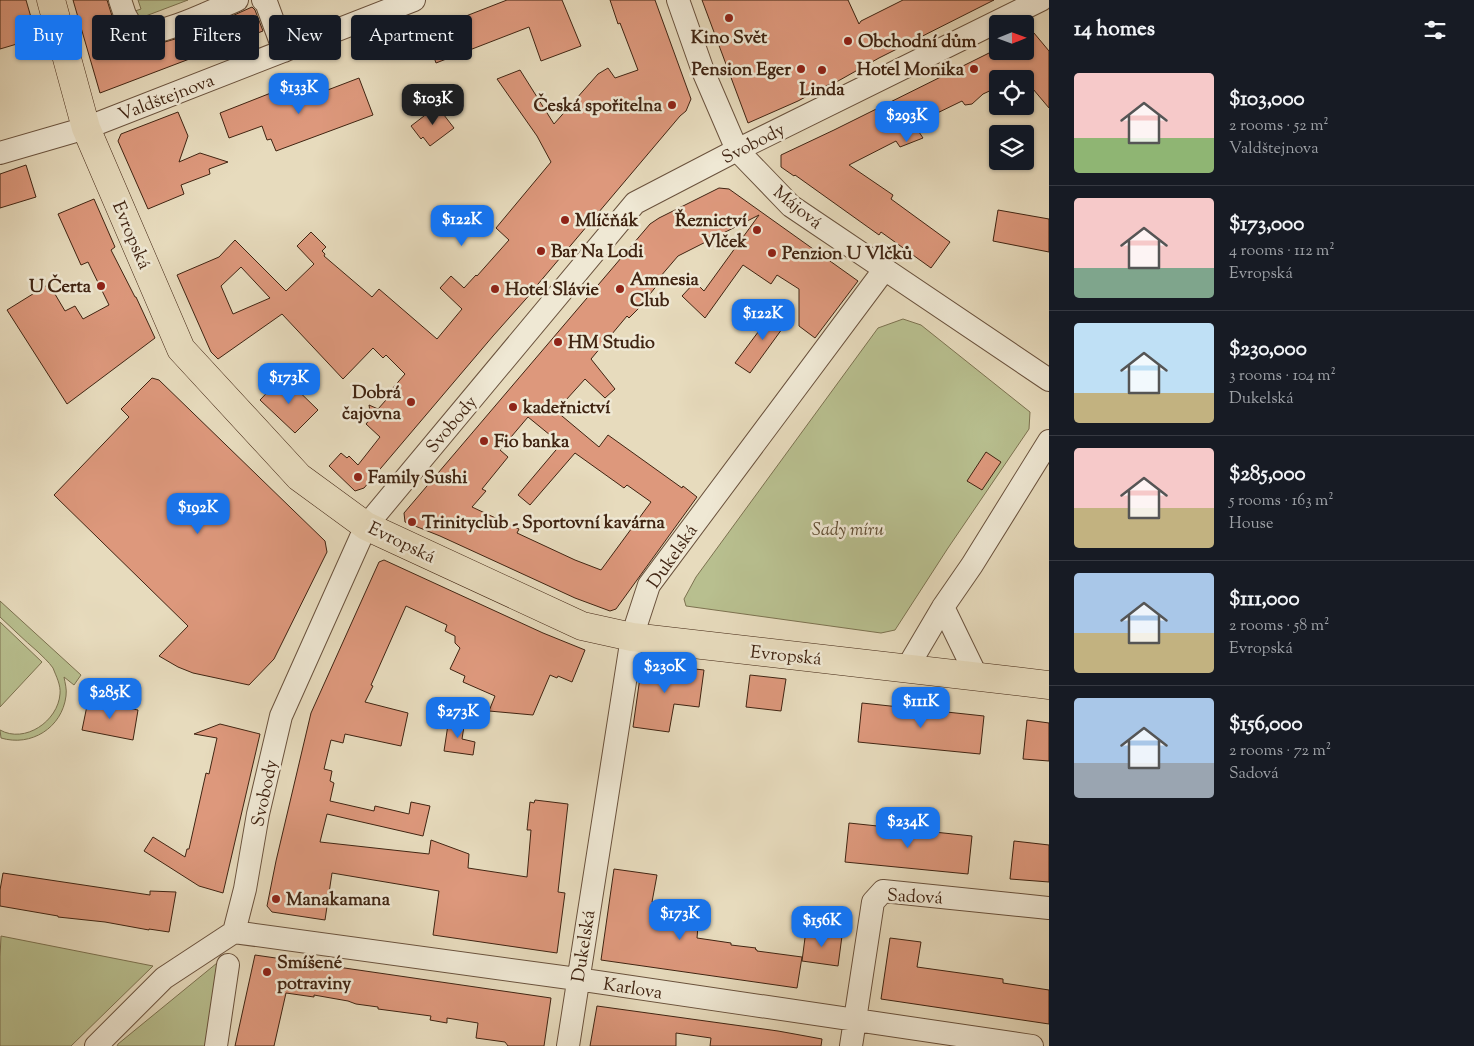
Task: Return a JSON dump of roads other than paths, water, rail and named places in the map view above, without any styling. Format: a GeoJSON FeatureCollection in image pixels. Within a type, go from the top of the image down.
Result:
{"type":"FeatureCollection","features":[{"type":"Feature","properties":{"kind":"main road","name":"Evropská"},"geometry":{"type":"LineString","coordinates":[[51,0],[86,128],[181,349],[299,477],[366,526],[582,626],[632,637],[1049,685]]}},
{"type":"Feature","properties":{"kind":"street"},"geometry":{"type":"LineString","coordinates":[[120,0],[125,15],[136,34],[148,34],[193,19],[237,0]]}},
{"type":"Feature","properties":{"kind":"street"},"geometry":{"type":"LineString","coordinates":[[263,0],[266,2],[271,15]]}},
{"type":"Feature","properties":{"kind":"street","name":"Valdštejnova"},"geometry":{"type":"LineString","coordinates":[[341,25],[381,6],[414,0]]}},
{"type":"Feature","properties":{"kind":"street","name":"Májová"},"geometry":{"type":"LineString","coordinates":[[678,0],[703,70],[738,150],[791,206],[1049,380]]}},
{"type":"Feature","properties":{"kind":"street"},"geometry":{"type":"LineString","coordinates":[[1043,0],[1049,7]]}},
{"type":"Feature","properties":{"kind":"street","name":"Svobody"},"geometry":{"type":"LineString","coordinates":[[234,932],[246,889],[258,814],[281,716],[366,526],[635,203],[738,150],[1043,0]]}},
{"type":"Feature","properties":{"kind":"street","name":"Valdštejnova"},"geometry":{"type":"LineString","coordinates":[[0,153],[86,128],[269,57]]}},
{"type":"Feature","properties":{"kind":"street","name":"Dukelská"},"geometry":{"type":"LineString","coordinates":[[568,1046],[632,637],[649,585],[884,270]]}},
{"type":"Feature","properties":{"kind":"street"},"geometry":{"type":"LineString","coordinates":[[907,668],[943,607],[1049,441]]}},
{"type":"Feature","properties":{"kind":"street"},"geometry":{"type":"LineString","coordinates":[[943,607],[978,677]]}},
{"type":"Feature","properties":{"kind":"street","name":"Sadová"},"geometry":{"type":"LineString","coordinates":[[856,1019],[873,902],[883,891],[1049,908]]}},
{"type":"Feature","properties":{"kind":"street"},"geometry":{"type":"LineString","coordinates":[[96,1046],[164,978],[234,932]]}},
{"type":"Feature","properties":{"kind":"street","name":"Karlova"},"geometry":{"type":"LineString","coordinates":[[234,932],[577,979],[1032,1046]]}},
{"type":"Feature","properties":{"kind":"street"},"geometry":{"type":"LineString","coordinates":[[216,1046],[228,965]]}},
{"type":"Feature","properties":{"kind":"street"},"geometry":{"type":"LineString","coordinates":[[852,1046],[856,1019]]}},
{"type":"Feature","properties":{"kind":"place","name":"Kino Svět"},"geometry":{"type":"Point","coordinates":[729,18]}},
{"type":"Feature","properties":{"kind":"place","name":"Obchodní dům"},"geometry":{"type":"Point","coordinates":[848,41]}},
{"type":"Feature","properties":{"kind":"place","name":"Pension Eger"},"geometry":{"type":"Point","coordinates":[801,69]}},
{"type":"Feature","properties":{"kind":"place","name":"Hotel Monika"},"geometry":{"type":"Point","coordinates":[974,69]}},
{"type":"Feature","properties":{"kind":"place","name":"Linda"},"geometry":{"type":"Point","coordinates":[822,70]}},
{"type":"Feature","properties":{"kind":"place","name":"Česká spořitelna"},"geometry":{"type":"Point","coordinates":[672,105]}},
{"type":"Feature","properties":{"kind":"place","name":"Mlíčňák"},"geometry":{"type":"Point","coordinates":[565,220]}},
{"type":"Feature","properties":{"kind":"place","name":"Řeznictví Vlček"},"geometry":{"type":"Point","coordinates":[757,230]}},
{"type":"Feature","properties":{"kind":"place","name":"Bar Na Lodi"},"geometry":{"type":"Point","coordinates":[541,251]}},
{"type":"Feature","properties":{"kind":"place","name":"Penzion U Vlčků"},"geometry":{"type":"Point","coordinates":[772,253]}},
{"type":"Feature","properties":{"kind":"place","name":"U Čerta"},"geometry":{"type":"Point","coordinates":[101,286]}},
{"type":"Feature","properties":{"kind":"place","name":"Hotel Slávie"},"geometry":{"type":"Point","coordinates":[495,289]}},
{"type":"Feature","properties":{"kind":"place","name":"Amnesia Club"},"geometry":{"type":"Point","coordinates":[620,289]}},
{"type":"Feature","properties":{"kind":"place","name":"HM Studio"},"geometry":{"type":"Point","coordinates":[558,342]}},
{"type":"Feature","properties":{"kind":"place","name":"Dobrá čajovna"},"geometry":{"type":"Point","coordinates":[411,402]}},
{"type":"Feature","properties":{"kind":"place","name":"kadeřnictví"},"geometry":{"type":"Point","coordinates":[513,407]}},
{"type":"Feature","properties":{"kind":"place","name":"Fio banka"},"geometry":{"type":"Point","coordinates":[484,441]}},
{"type":"Feature","properties":{"kind":"place","name":"Family Sushi"},"geometry":{"type":"Point","coordinates":[358,477]}},
{"type":"Feature","properties":{"kind":"place","name":"Trinityclub - Sportovní kavárna"},"geometry":{"type":"Point","coordinates":[412,522]}},
{"type":"Feature","properties":{"kind":"place","name":"Manakamana"},"geometry":{"type":"Point","coordinates":[276,899]}},
{"type":"Feature","properties":{"kind":"place","name":"Smíšené potraviny"},"geometry":{"type":"Point","coordinates":[267,972]}},
{"type":"Feature","properties":{"kind":"park label","name":"Sady míru"},"geometry":{"type":"Point","coordinates":[848,529]}}]}
